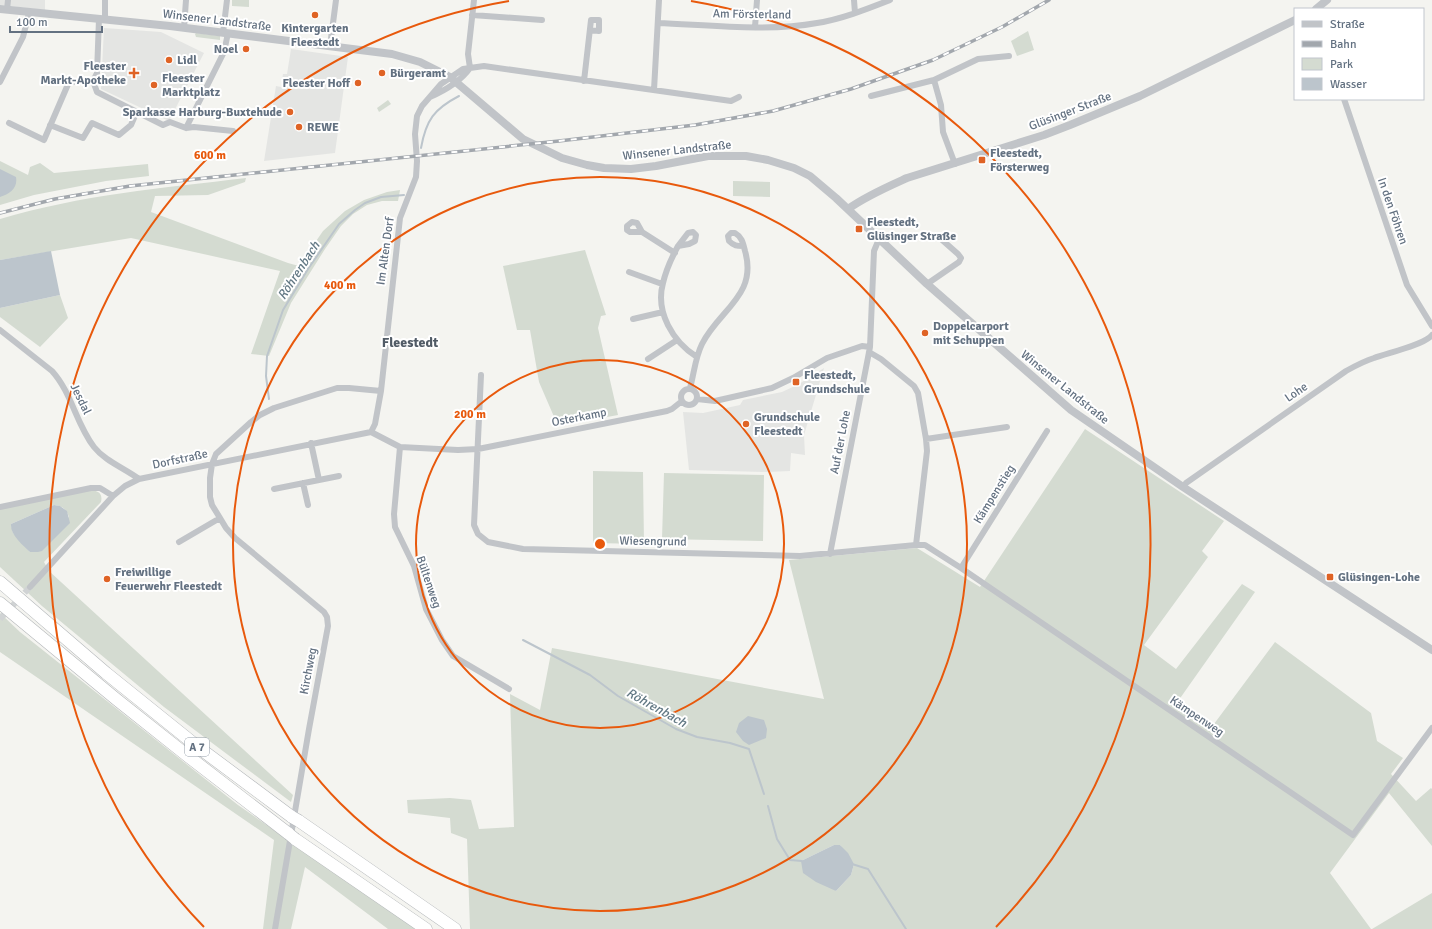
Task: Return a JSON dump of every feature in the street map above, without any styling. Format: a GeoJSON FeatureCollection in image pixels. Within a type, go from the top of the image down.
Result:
{"type":"FeatureCollection","features":[{"type":"Feature","properties":{"kind":"highway","name":"A 7"},"geometry":{"type":"LineString","coordinates":[[0,582],[106,673],[240,779],[375,875],[455,929]]}},
{"type":"Feature","properties":{"kind":"highway","name":"A 7"},"geometry":{"type":"LineString","coordinates":[[0,603],[183,752],[292,836],[366,889],[426,929]]}},
{"type":"Feature","properties":{"kind":"street"},"geometry":{"type":"LineString","coordinates":[[3,10],[8,0]]}},
{"type":"Feature","properties":{"kind":"street"},"geometry":{"type":"LineString","coordinates":[[92,81],[97,74],[105,0]]}},
{"type":"Feature","properties":{"kind":"street"},"geometry":{"type":"LineString","coordinates":[[184,28],[186,0]]}},
{"type":"Feature","properties":{"kind":"street"},"geometry":{"type":"LineString","coordinates":[[186,128],[224,52],[228,0]]}},
{"type":"Feature","properties":{"kind":"street"},"geometry":{"type":"LineString","coordinates":[[330,46],[336,0]]}},
{"type":"Feature","properties":{"kind":"street"},"geometry":{"type":"LineString","coordinates":[[470,68],[468,54],[474,0]]}},
{"type":"Feature","properties":{"kind":"street"},"geometry":{"type":"LineString","coordinates":[[654,90],[659,0]]}},
{"type":"Feature","properties":{"kind":"street"},"geometry":{"type":"LineString","coordinates":[[755,27],[757,0]]}},
{"type":"Feature","properties":{"kind":"street"},"geometry":{"type":"LineString","coordinates":[[854,0],[855,13]]}},
{"type":"Feature","properties":{"kind":"street","name":"Am Försterland"},"geometry":{"type":"LineString","coordinates":[[658,23],[788,27],[818,23],[855,13],[890,0]]}},
{"type":"Feature","properties":{"kind":"street"},"geometry":{"type":"LineString","coordinates":[[1317,8],[1327,0]]}},
{"type":"Feature","properties":{"kind":"street","name":"Winsener Landstraße"},"geometry":{"type":"LineString","coordinates":[[3,10],[184,28],[392,54],[409,58],[429,66],[453,80],[523,139],[562,158],[587,165],[604,168],[631,169],[656,166],[708,156],[746,156],[768,160],[794,168],[810,176],[822,186],[927,284],[1071,410],[1183,487],[1432,650]]}},
{"type":"Feature","properties":{"kind":"street"},"geometry":{"type":"LineString","coordinates":[[0,82],[22,37],[29,13]]}},
{"type":"Feature","properties":{"kind":"street"},"geometry":{"type":"LineString","coordinates":[[472,15],[542,20]]}},
{"type":"Feature","properties":{"kind":"street","name":"Glüsinger Straße"},"geometry":{"type":"LineString","coordinates":[[848,210],[857,203],[907,178],[1044,135],[1133,99],[1294,20]]}},
{"type":"Feature","properties":{"kind":"street"},"geometry":{"type":"LineString","coordinates":[[584,81],[590,30]]}},
{"type":"Feature","properties":{"kind":"street"},"geometry":{"type":"LineString","coordinates":[[871,96],[934,80],[978,59],[1009,56]]}},
{"type":"Feature","properties":{"kind":"street"},"geometry":{"type":"LineString","coordinates":[[453,80],[463,69],[480,66],[731,101],[739,97]]}},
{"type":"Feature","properties":{"kind":"street","name":"Im Alten Dorf"},"geometry":{"type":"LineString","coordinates":[[372,432],[375,424],[381,391],[400,218],[416,177],[415,121],[419,112],[441,84],[453,80]]}},
{"type":"Feature","properties":{"kind":"street"},"geometry":{"type":"LineString","coordinates":[[934,80],[941,105],[943,132],[955,164]]}},
{"type":"Feature","properties":{"kind":"street"},"geometry":{"type":"LineString","coordinates":[[92,81],[97,92],[162,125],[170,122],[186,128],[194,127],[232,131]]}},
{"type":"Feature","properties":{"kind":"street"},"geometry":{"type":"LineString","coordinates":[[9,123],[44,140],[69,82],[92,81]]}},
{"type":"Feature","properties":{"kind":"street","name":"In den Föhren"},"geometry":{"type":"LineString","coordinates":[[1344,100],[1407,285],[1432,326]]}},
{"type":"Feature","properties":{"kind":"street"},"geometry":{"type":"LineString","coordinates":[[50,125],[83,138],[92,123],[119,135],[131,124],[136,111]]}},
{"type":"Feature","properties":{"kind":"street"},"geometry":{"type":"LineString","coordinates":[[642,232],[674,253]]}},
{"type":"Feature","properties":{"kind":"street","name":"Auf der Lohe"},"geometry":{"type":"LineString","coordinates":[[830,554],[869,350],[874,251],[879,239]]}},
{"type":"Feature","properties":{"kind":"street"},"geometry":{"type":"LineString","coordinates":[[927,284],[960,262],[961,258],[958,254],[941,239]]}},
{"type":"Feature","properties":{"kind":"street"},"geometry":{"type":"LineString","coordinates":[[678,246],[662,284],[663,312],[668,326],[677,340],[687,350],[697,356]]}},
{"type":"Feature","properties":{"kind":"street"},"geometry":{"type":"LineString","coordinates":[[697,399],[696,392],[690,388],[697,356],[702,343],[736,300],[746,283],[748,261],[743,246]]}},
{"type":"Feature","properties":{"kind":"street"},"geometry":{"type":"LineString","coordinates":[[629,272],[662,284]]}},
{"type":"Feature","properties":{"kind":"street"},"geometry":{"type":"LineString","coordinates":[[633,319],[663,312]]}},
{"type":"Feature","properties":{"kind":"street","name":"Jesdal"},"geometry":{"type":"LineString","coordinates":[[0,330],[58,377],[86,434],[98,452],[103,457],[130,472],[139,479]]}},
{"type":"Feature","properties":{"kind":"street","name":"Lohe"},"geometry":{"type":"LineString","coordinates":[[1183,487],[1186,483],[1346,371],[1372,358],[1414,345],[1430,338],[1432,335]]}},
{"type":"Feature","properties":{"kind":"street"},"geometry":{"type":"LineString","coordinates":[[648,359],[677,340]]}},
{"type":"Feature","properties":{"kind":"street","name":"Osterkamp"},"geometry":{"type":"LineString","coordinates":[[682,401],[690,405],[695,403],[697,399],[715,401],[772,388],[793,378],[827,358],[862,346],[869,350]]}},
{"type":"Feature","properties":{"kind":"street"},"geometry":{"type":"LineString","coordinates":[[869,350],[914,386],[918,393],[927,451],[916,545]]}},
{"type":"Feature","properties":{"kind":"street"},"geometry":{"type":"LineString","coordinates":[[478,449],[481,375]]}},
{"type":"Feature","properties":{"kind":"street"},"geometry":{"type":"LineString","coordinates":[[212,464],[216,454],[251,422],[260,415],[274,408],[337,388],[381,391]]}},
{"type":"Feature","properties":{"kind":"street","name":"Osterkamp"},"geometry":{"type":"LineString","coordinates":[[682,401],[681,397],[683,391],[690,388]]}},
{"type":"Feature","properties":{"kind":"street","name":"Osterkamp"},"geometry":{"type":"LineString","coordinates":[[372,432],[400,447],[458,450],[478,449],[667,411],[682,401]]}},
{"type":"Feature","properties":{"kind":"street"},"geometry":{"type":"LineString","coordinates":[[926,439],[1006,427]]}},
{"type":"Feature","properties":{"kind":"street","name":"Kämpenstieg"},"geometry":{"type":"LineString","coordinates":[[961,568],[1047,431]]}},
{"type":"Feature","properties":{"kind":"street","name":"Dorfstraße"},"geometry":{"type":"LineString","coordinates":[[30,587],[113,496],[125,486],[139,479],[311,443],[372,432]]}},
{"type":"Feature","properties":{"kind":"street"},"geometry":{"type":"LineString","coordinates":[[311,443],[320,480]]}},
{"type":"Feature","properties":{"kind":"street","name":"Bültenweg"},"geometry":{"type":"LineString","coordinates":[[400,447],[394,514],[395,527],[414,566],[426,609],[442,640],[453,656],[509,689]]}},
{"type":"Feature","properties":{"kind":"street","name":"Wiesengrund"},"geometry":{"type":"LineString","coordinates":[[478,449],[474,525],[478,534],[488,542],[523,549],[800,556],[916,545]]}},
{"type":"Feature","properties":{"kind":"street","name":"Kirchweg"},"geometry":{"type":"LineString","coordinates":[[212,464],[210,497],[212,505],[226,528],[235,538],[324,612],[327,617],[328,626],[275,929]]}},
{"type":"Feature","properties":{"kind":"street"},"geometry":{"type":"LineString","coordinates":[[274,489],[339,476]]}},
{"type":"Feature","properties":{"kind":"street"},"geometry":{"type":"LineString","coordinates":[[303,483],[308,504]]}},
{"type":"Feature","properties":{"kind":"street"},"geometry":{"type":"LineString","coordinates":[[0,507],[92,488],[100,488],[113,496]]}},
{"type":"Feature","properties":{"kind":"street"},"geometry":{"type":"LineString","coordinates":[[179,542],[220,518]]}},
{"type":"Feature","properties":{"kind":"street","name":"Kämpenweg"},"geometry":{"type":"LineString","coordinates":[[916,545],[925,545],[961,568],[1353,836],[1432,728]]}},
{"type":"Feature","properties":{"kind":"shaded area"},"geometry":{"type":"Polygon","coordinates":[[[0,0],[45,0],[45,10],[0,5],[0,0]]]}},
{"type":"Feature","properties":{"kind":"shaded area"},"geometry":{"type":"Polygon","coordinates":[[[104,28],[161,32],[204,53],[169,121],[101,89],[104,28]]]}},
{"type":"Feature","properties":{"kind":"shaded area"},"geometry":{"type":"Polygon","coordinates":[[[291,49],[348,57],[335,153],[264,161],[276,86],[281,87],[283,74],[287,74],[291,49]]]}},
{"type":"Feature","properties":{"kind":"shaded area","name":"Grundschule Fleestedt"},"geometry":{"type":"Polygon","coordinates":[[[824,368],[804,435],[805,455],[791,453],[790,471],[767,472],[689,470],[683,412],[703,413],[740,405],[743,400],[782,392],[799,384],[824,368]]]}},
{"type":"Feature","properties":{"kind":"green space"},"geometry":{"type":"Polygon","coordinates":[[[232,0],[249,0],[249,7],[232,6],[232,0]]]}},
{"type":"Feature","properties":{"kind":"green space"},"geometry":{"type":"Polygon","coordinates":[[[1028,31],[1034,50],[1017,56],[1011,41],[1028,31]]]}},
{"type":"Feature","properties":{"kind":"green space"},"geometry":{"type":"Polygon","coordinates":[[[196,33],[220,36],[220,40],[196,37],[196,33]]]}},
{"type":"Feature","properties":{"kind":"green space"},"geometry":{"type":"Polygon","coordinates":[[[388,100],[391,104],[379,112],[377,108],[388,100]]]}},
{"type":"Feature","properties":{"kind":"green space"},"geometry":{"type":"Polygon","coordinates":[[[0,161],[28,175],[30,167],[40,163],[54,173],[148,164],[149,176],[106,181],[34,195],[0,205],[0,161]]]}},
{"type":"Feature","properties":{"kind":"green space"},"geometry":{"type":"Polygon","coordinates":[[[246,178],[245,182],[208,195],[155,196],[151,212],[299,266],[323,231],[345,211],[364,200],[387,192],[400,190],[398,201],[382,201],[367,205],[353,214],[341,226],[291,303],[269,356],[251,354],[280,271],[131,238],[0,260],[0,219],[91,198],[246,178]]]}},
{"type":"Feature","properties":{"kind":"green space"},"geometry":{"type":"Polygon","coordinates":[[[733,181],[770,182],[770,197],[733,196],[733,181]]]}},
{"type":"Feature","properties":{"kind":"green space"},"geometry":{"type":"Polygon","coordinates":[[[585,250],[606,315],[601,316],[598,328],[618,415],[558,426],[539,382],[530,330],[517,330],[503,266],[585,250]]]}},
{"type":"Feature","properties":{"kind":"green space"},"geometry":{"type":"Polygon","coordinates":[[[60,295],[68,318],[40,347],[0,317],[0,308],[60,295]]]}},
{"type":"Feature","properties":{"kind":"green space"},"geometry":{"type":"Polygon","coordinates":[[[1085,429],[1224,521],[1202,551],[1208,557],[1144,645],[1176,669],[1242,584],[1255,592],[1176,704],[1211,728],[1275,642],[1371,713],[1377,741],[1403,758],[1391,774],[1416,801],[1431,788],[1432,789],[1432,846],[1389,793],[1330,873],[1371,929],[470,929],[467,839],[451,833],[450,818],[408,813],[407,800],[450,798],[471,800],[479,829],[514,827],[510,694],[540,710],[552,648],[824,699],[789,560],[917,548],[980,587],[1085,429]],[[834,845],[801,861],[836,891],[851,875],[854,864],[840,845],[834,845]]]}},
{"type":"Feature","properties":{"kind":"green space"},"geometry":{"type":"Polygon","coordinates":[[[593,471],[643,472],[644,544],[593,543],[593,471]]]}},
{"type":"Feature","properties":{"kind":"green space"},"geometry":{"type":"Polygon","coordinates":[[[664,473],[764,475],[763,541],[662,539],[664,473]]]}},
{"type":"Feature","properties":{"kind":"green space"},"geometry":{"type":"Polygon","coordinates":[[[91,490],[96,491],[101,495],[101,502],[44,562],[49,571],[293,795],[291,802],[164,707],[42,606],[0,567],[0,509],[91,490]],[[57,505],[11,524],[13,533],[30,552],[69,517],[64,508],[57,505]]]}},
{"type":"Feature","properties":{"kind":"green space"},"geometry":{"type":"Polygon","coordinates":[[[0,613],[20,632],[238,805],[416,929],[388,929],[305,867],[291,929],[263,929],[274,840],[0,652],[0,613]]]}},
{"type":"Feature","properties":{"kind":"green space"},"geometry":{"type":"Polygon","coordinates":[[[1432,893],[1432,929],[1372,929],[1432,893]]]}},
{"type":"Feature","properties":{"kind":"water"},"geometry":{"type":"Polygon","coordinates":[[[0,169],[16,177],[16,184],[12,190],[0,197],[0,169]]]}},
{"type":"Feature","properties":{"kind":"water"},"geometry":{"type":"Polygon","coordinates":[[[51,251],[60,295],[0,308],[0,260],[51,251]]]}},
{"type":"Feature","properties":{"kind":"water"},"geometry":{"type":"Polygon","coordinates":[[[54,505],[60,506],[67,511],[70,523],[42,551],[30,552],[15,536],[11,528],[11,524],[54,505]]]}},
{"type":"Feature","properties":{"kind":"water"},"geometry":{"type":"Polygon","coordinates":[[[748,716],[764,720],[767,729],[766,738],[749,745],[743,741],[736,732],[739,723],[748,716]]]}},
{"type":"Feature","properties":{"kind":"water"},"geometry":{"type":"Polygon","coordinates":[[[834,845],[840,845],[848,853],[854,864],[851,875],[836,891],[816,882],[803,873],[801,861],[834,845]]]}},
{"type":"Feature","properties":{"kind":"waterway","name":"Röhrenbach"},"geometry":{"type":"LineString","coordinates":[[421,148],[423,138],[432,116],[443,106],[459,96]]}},
{"type":"Feature","properties":{"kind":"waterway","name":"Röhrenbach"},"geometry":{"type":"LineString","coordinates":[[269,399],[266,376],[267,356],[283,310],[308,269],[339,224],[355,210],[365,203],[381,197],[404,195]]}},
{"type":"Feature","properties":{"kind":"waterway","name":"Röhrenbach"},"geometry":{"type":"LineString","coordinates":[[523,640],[590,675],[618,696],[676,729],[697,737],[730,743],[749,749],[764,794]]}},
{"type":"Feature","properties":{"kind":"waterway","name":"Röhrenbach"},"geometry":{"type":"LineString","coordinates":[[768,806],[777,839],[790,860],[802,861]]}},
{"type":"Feature","properties":{"kind":"waterway","name":"Röhrenbach"},"geometry":{"type":"LineString","coordinates":[[852,864],[868,869],[906,929]]}},
{"type":"Feature","properties":{"kind":"tunnel"},"geometry":{"type":"LineString","coordinates":[[0,619],[30,587]]}},
{"type":"Feature","properties":{"kind":"railway"},"geometry":{"type":"LineString","coordinates":[[0,213],[55,199],[130,186],[559,141],[695,125],[773,111],[851,89],[933,60],[1002,27],[1049,0]]}},
{"type":"Feature","properties":{"kind":"place","name":"Kintergarten Fleestedt"},"geometry":{"type":"Point","coordinates":[315,15]}},
{"type":"Feature","properties":{"kind":"place","name":"Noel"},"geometry":{"type":"Point","coordinates":[246,49]}},
{"type":"Feature","properties":{"kind":"place","name":"Lidl"},"geometry":{"type":"Point","coordinates":[169,60]}},
{"type":"Feature","properties":{"kind":"place","name":"Fleester Markt-Apotheke"},"geometry":{"type":"Point","coordinates":[134,73]}},
{"type":"Feature","properties":{"kind":"place","name":"Bürgeramt"},"geometry":{"type":"Point","coordinates":[382,73]}},
{"type":"Feature","properties":{"kind":"place","name":"Fleester Hoff"},"geometry":{"type":"Point","coordinates":[358,83]}},
{"type":"Feature","properties":{"kind":"place","name":"Fleester Marktplatz"},"geometry":{"type":"Point","coordinates":[154,85]}},
{"type":"Feature","properties":{"kind":"place","name":"Sparkasse Harburg-Buxtehude"},"geometry":{"type":"Point","coordinates":[290,112]}},
{"type":"Feature","properties":{"kind":"place","name":"REWE"},"geometry":{"type":"Point","coordinates":[299,127]}},
{"type":"Feature","properties":{"kind":"place","name":"Fleestedt, Försterweg"},"geometry":{"type":"Point","coordinates":[982,160]}},
{"type":"Feature","properties":{"kind":"place","name":"Fleestedt, Glüsinger Straße"},"geometry":{"type":"Point","coordinates":[859,229]}},
{"type":"Feature","properties":{"kind":"place","name":"Doppelcarport mit Schuppen"},"geometry":{"type":"Point","coordinates":[925,333]}},
{"type":"Feature","properties":{"kind":"place","name":"Fleestedt, Grundschule"},"geometry":{"type":"Point","coordinates":[796,382]}},
{"type":"Feature","properties":{"kind":"place","name":"Grundschule Fleestedt"},"geometry":{"type":"Point","coordinates":[746,424]}},
{"type":"Feature","properties":{"kind":"place","name":"Glüsingen-Lohe"},"geometry":{"type":"Point","coordinates":[1330,577]}},
{"type":"Feature","properties":{"kind":"place","name":"Freiwillige Feuerwehr Fleestedt"},"geometry":{"type":"Point","coordinates":[107,579]}},
{"type":"Feature","properties":{"kind":"district","name":"Fleestedt"},"geometry":{"type":"Point","coordinates":[410,342]}}]}
